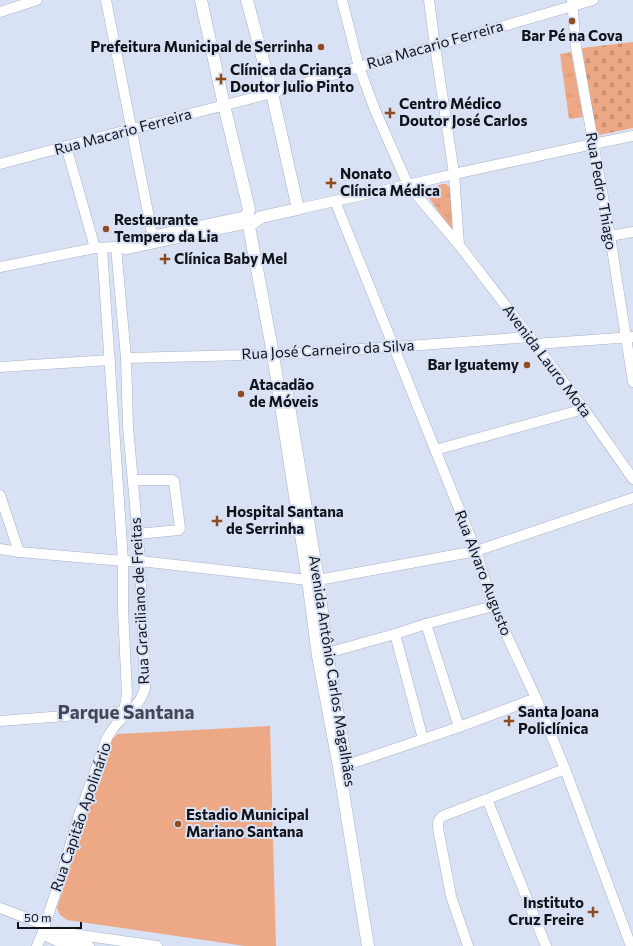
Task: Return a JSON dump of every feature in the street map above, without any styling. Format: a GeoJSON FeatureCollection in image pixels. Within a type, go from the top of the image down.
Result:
{"type":"FeatureCollection","features":[{"type":"Feature","properties":{"kind":"main road"},"geometry":{"type":"LineString","coordinates":[[247,0],[272,93],[298,209],[252,217]]}},
{"type":"Feature","properties":{"kind":"main road","name":"Avenida Antônio Carlos Magalhães"},"geometry":{"type":"LineString","coordinates":[[202,3],[224,105],[252,217],[277,354],[313,580],[323,654],[376,946]]}},
{"type":"Feature","properties":{"kind":"main road","name":"Avenida Antônio Carlos Magalhães"},"geometry":{"type":"LineString","coordinates":[[350,808],[368,946]]}},
{"type":"Feature","properties":{"kind":"street"},"geometry":{"type":"LineString","coordinates":[[0,12],[20,3],[37,0]]}},
{"type":"Feature","properties":{"kind":"street"},"geometry":{"type":"LineString","coordinates":[[106,0],[154,239]]}},
{"type":"Feature","properties":{"kind":"street","name":"Avenida Lauro Mota"},"geometry":{"type":"LineString","coordinates":[[342,0],[359,67],[375,110],[408,186],[459,245],[584,409],[633,479]]}},
{"type":"Feature","properties":{"kind":"street"},"geometry":{"type":"LineString","coordinates":[[429,0],[454,174],[459,245]]}},
{"type":"Feature","properties":{"kind":"street","name":"Rua Macario Ferreira"},"geometry":{"type":"LineString","coordinates":[[0,164],[272,93],[435,46],[572,3],[593,0]]}},
{"type":"Feature","properties":{"kind":"street","name":"Rua Pedro Thiago"},"geometry":{"type":"LineString","coordinates":[[572,3],[575,42],[629,337],[633,382]]}},
{"type":"Feature","properties":{"kind":"street"},"geometry":{"type":"LineString","coordinates":[[298,209],[633,136]]}},
{"type":"Feature","properties":{"kind":"street","name":"Rua Graciliano de Freitas"},"geometry":{"type":"LineString","coordinates":[[66,146],[98,248],[110,360],[123,561],[123,609],[127,695],[126,713]]}},
{"type":"Feature","properties":{"kind":"street","name":"Rua Alvaro Augusto"},"geometry":{"type":"LineString","coordinates":[[335,201],[476,551],[493,606],[536,698],[565,769],[631,946]]}},
{"type":"Feature","properties":{"kind":"street"},"geometry":{"type":"LineString","coordinates":[[0,267],[98,248],[116,247],[124,242],[154,239],[252,217]]}},
{"type":"Feature","properties":{"kind":"street"},"geometry":{"type":"LineString","coordinates":[[610,236],[633,232]]}},
{"type":"Feature","properties":{"kind":"street","name":"Rua Graciliano de Freitas"},"geometry":{"type":"LineString","coordinates":[[116,247],[126,358],[128,427],[140,560],[145,688],[144,694],[126,713]]}},
{"type":"Feature","properties":{"kind":"street","name":"Rua José Carneiro da Silva"},"geometry":{"type":"LineString","coordinates":[[126,358],[277,354],[629,337]]}},
{"type":"Feature","properties":{"kind":"street"},"geometry":{"type":"LineString","coordinates":[[0,367],[110,360]]}},
{"type":"Feature","properties":{"kind":"street"},"geometry":{"type":"LineString","coordinates":[[435,450],[584,409]]}},
{"type":"Feature","properties":{"kind":"street"},"geometry":{"type":"LineString","coordinates":[[133,480],[174,481],[180,528],[179,530],[137,534]]}},
{"type":"Feature","properties":{"kind":"street"},"geometry":{"type":"LineString","coordinates":[[0,495],[18,552]]}},
{"type":"Feature","properties":{"kind":"street"},"geometry":{"type":"LineString","coordinates":[[0,549],[18,552],[123,561],[140,560],[313,580],[476,551],[633,498]]}},
{"type":"Feature","properties":{"kind":"street"},"geometry":{"type":"LineString","coordinates":[[323,654],[493,606]]}},
{"type":"Feature","properties":{"kind":"street"},"geometry":{"type":"LineString","coordinates":[[426,624],[459,727]]}},
{"type":"Feature","properties":{"kind":"street"},"geometry":{"type":"LineString","coordinates":[[395,634],[423,740]]}},
{"type":"Feature","properties":{"kind":"street"},"geometry":{"type":"LineString","coordinates":[[343,766],[423,740],[536,698]]}},
{"type":"Feature","properties":{"kind":"street"},"geometry":{"type":"LineString","coordinates":[[0,721],[126,713]]}},
{"type":"Feature","properties":{"kind":"street","name":"Rua Capitão Apolinário"},"geometry":{"type":"LineString","coordinates":[[38,945],[63,870],[77,821],[107,738],[126,713]]}},
{"type":"Feature","properties":{"kind":"street"},"geometry":{"type":"LineString","coordinates":[[468,946],[451,896],[438,828],[440,818],[565,769]]}},
{"type":"Feature","properties":{"kind":"street"},"geometry":{"type":"LineString","coordinates":[[487,799],[546,946]]}},
{"type":"Feature","properties":{"kind":"street"},"geometry":{"type":"LineString","coordinates":[[0,908],[44,929],[157,946]]}},
{"type":"Feature","properties":{"kind":"street"},"geometry":{"type":"LineString","coordinates":[[44,929],[57,941],[89,946]]}},
{"type":"Feature","properties":{"kind":"green space"},"geometry":{"type":"Polygon","coordinates":[[[633,42],[633,128],[595,136],[582,48],[633,42]]]}},
{"type":"Feature","properties":{"kind":"green space"},"geometry":{"type":"Polygon","coordinates":[[[571,52],[583,117],[569,119],[560,54],[571,52]]]}},
{"type":"Feature","properties":{"kind":"green space"},"geometry":{"type":"Polygon","coordinates":[[[442,184],[446,184],[451,189],[454,233],[429,198],[431,189],[442,184]]]}},
{"type":"Feature","properties":{"kind":"green space","name":"Estadio Municipal Mariano Santana"},"geometry":{"type":"Polygon","coordinates":[[[270,726],[276,946],[245,946],[67,920],[60,915],[57,908],[111,740],[118,734],[270,726]]]}},
{"type":"Feature","properties":{"kind":"place","name":"Bar Pé na Cova"},"geometry":{"type":"Point","coordinates":[572,21]}},
{"type":"Feature","properties":{"kind":"place","name":"Prefeitura Municipal de Serrinha"},"geometry":{"type":"Point","coordinates":[321,47]}},
{"type":"Feature","properties":{"kind":"place","name":"Clínica da Criança Doutor Julio Pinto"},"geometry":{"type":"Point","coordinates":[221,79]}},
{"type":"Feature","properties":{"kind":"place","name":"Centro Médico Doutor José Carlos"},"geometry":{"type":"Point","coordinates":[390,113]}},
{"type":"Feature","properties":{"kind":"place","name":"Nonato Clínica Médica"},"geometry":{"type":"Point","coordinates":[331,183]}},
{"type":"Feature","properties":{"kind":"place","name":"Restaurante Tempero da Lia"},"geometry":{"type":"Point","coordinates":[106,229]}},
{"type":"Feature","properties":{"kind":"place","name":"Clínica Baby Mel"},"geometry":{"type":"Point","coordinates":[165,259]}},
{"type":"Feature","properties":{"kind":"place","name":"Bar Iguatemy"},"geometry":{"type":"Point","coordinates":[527,365]}},
{"type":"Feature","properties":{"kind":"place","name":"Atacadão de Móveis"},"geometry":{"type":"Point","coordinates":[241,394]}},
{"type":"Feature","properties":{"kind":"place","name":"Hospital Santana de Serrinha"},"geometry":{"type":"Point","coordinates":[217,521]}},
{"type":"Feature","properties":{"kind":"place","name":"Santa Joana Policlínica"},"geometry":{"type":"Point","coordinates":[509,721]}},
{"type":"Feature","properties":{"kind":"place","name":"Estadio Municipal Mariano Santana"},"geometry":{"type":"Point","coordinates":[178,824]}},
{"type":"Feature","properties":{"kind":"place","name":"Instituto Cruz Freire"},"geometry":{"type":"Point","coordinates":[593,912]}},
{"type":"Feature","properties":{"kind":"district","name":"Parque Santana"},"geometry":{"type":"Point","coordinates":[126,712]}}]}
